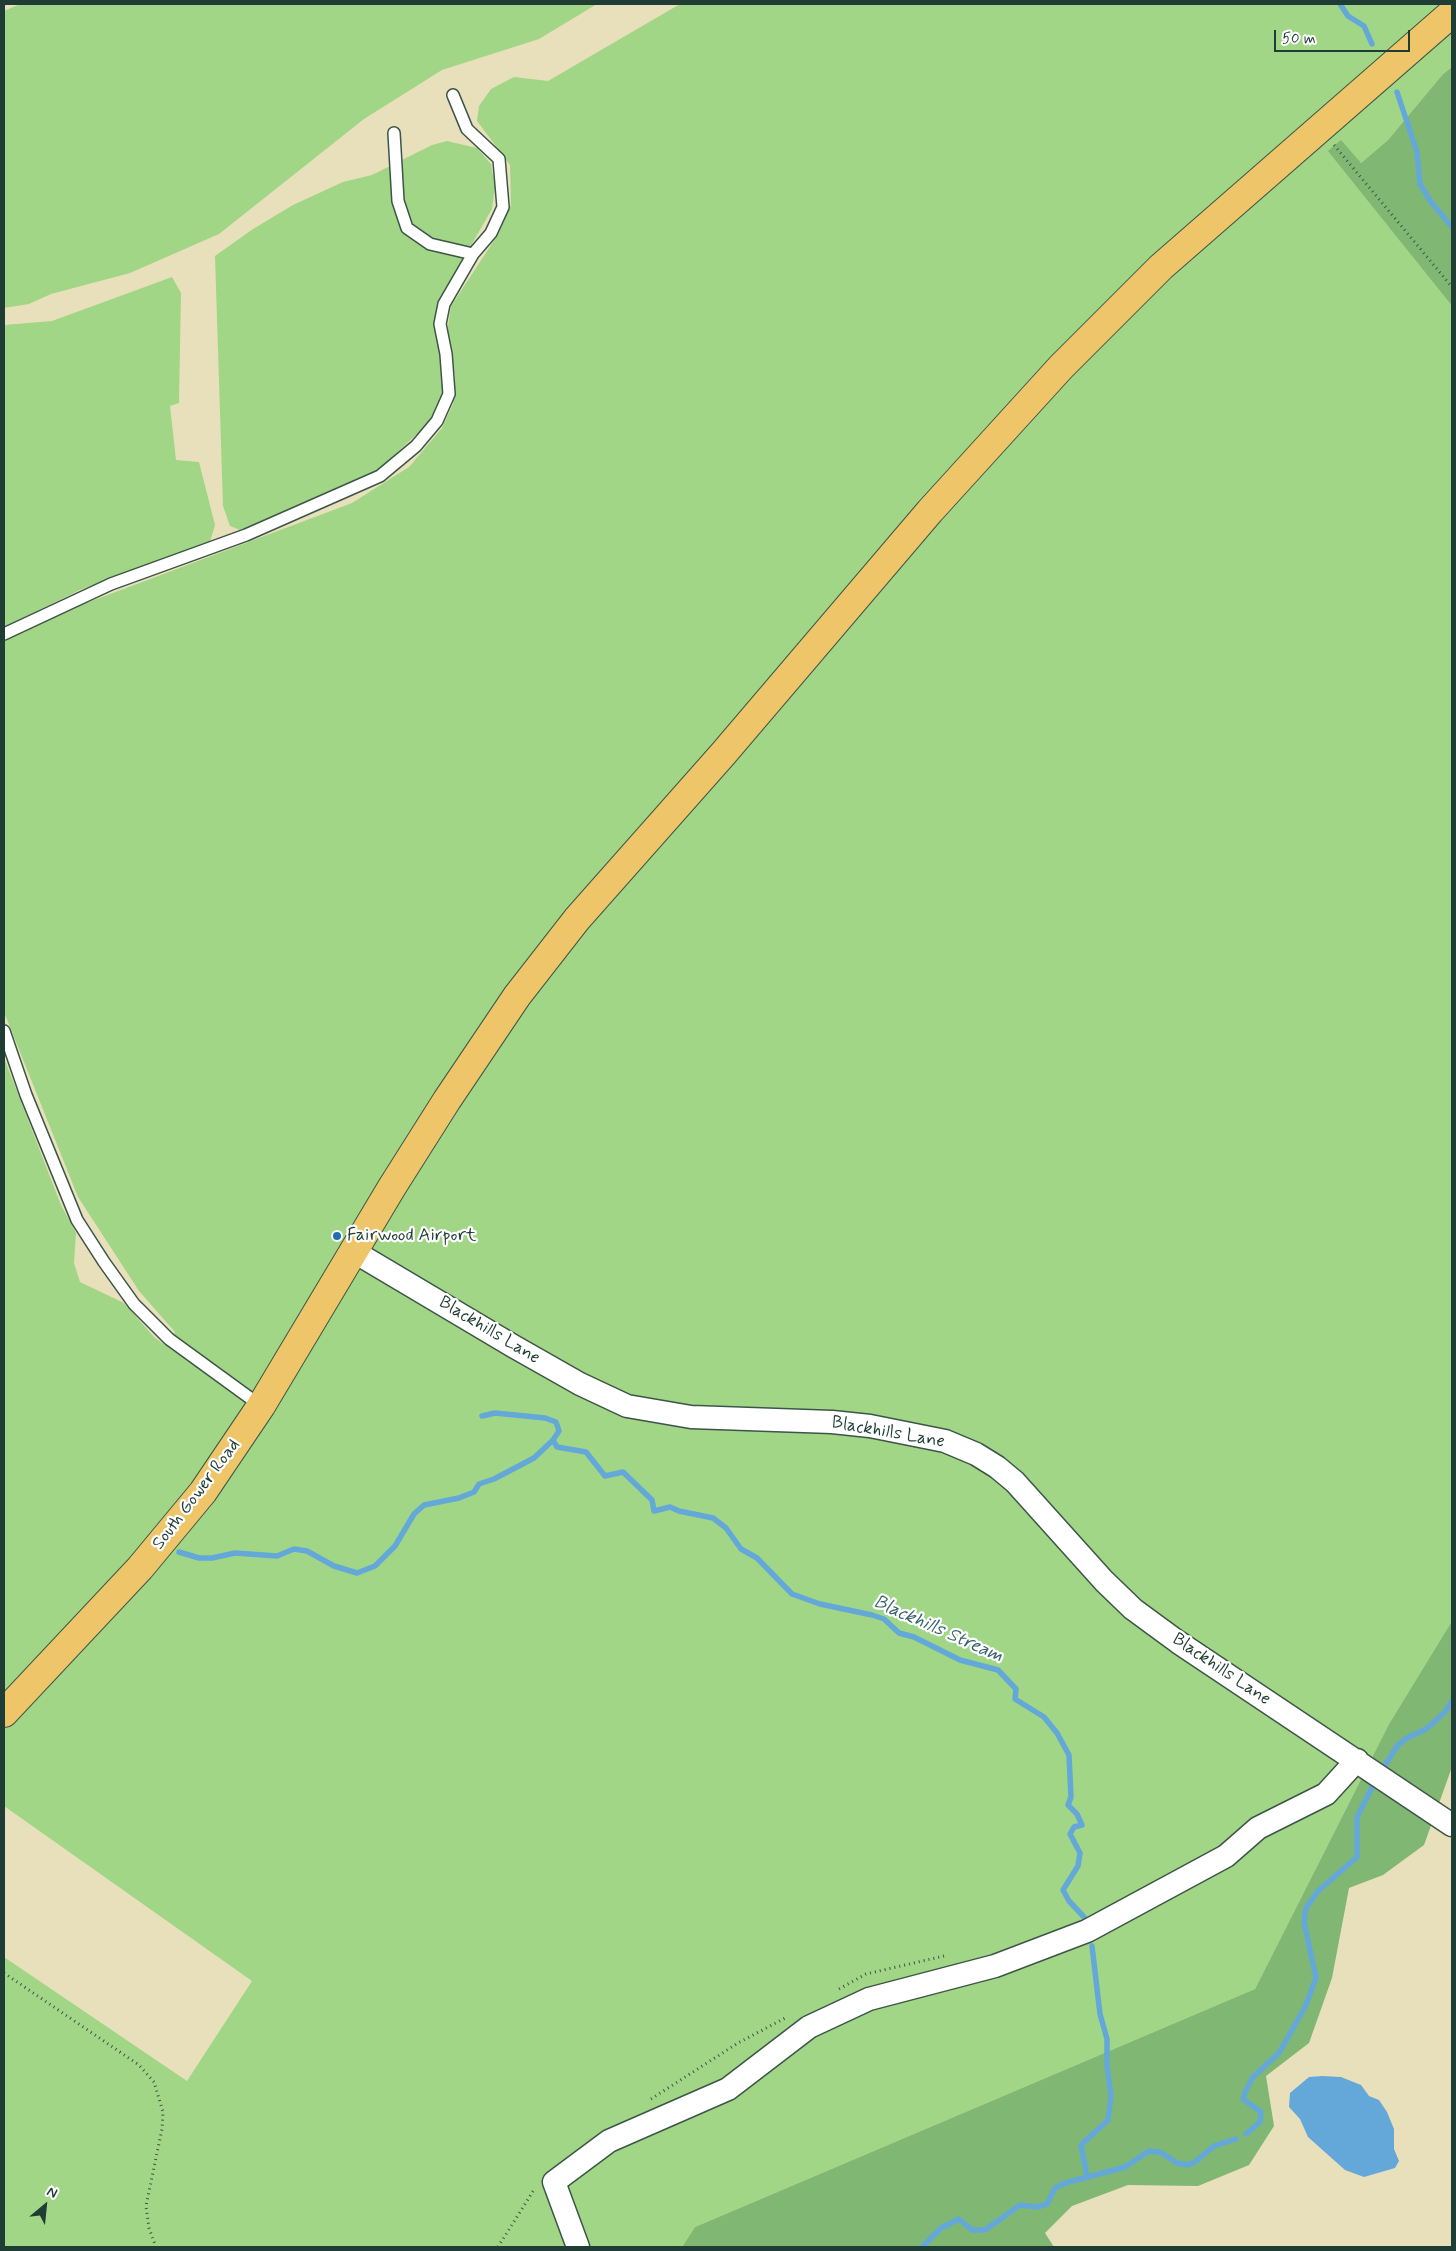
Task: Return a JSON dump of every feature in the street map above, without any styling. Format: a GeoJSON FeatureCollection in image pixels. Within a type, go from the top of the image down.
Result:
{"type":"FeatureCollection","features":[{"type":"Feature","properties":{"kind":"main road","name":"South Gower Road"},"geometry":{"type":"LineString","coordinates":[[4,1713],[120,1589],[175,1527],[208,1485],[261,1406],[447,1100],[517,996],[583,911],[729,747],[930,511],[1037,393],[1161,267],[1452,13]]}},
{"type":"Feature","properties":{"kind":"street","name":"Blackhills Lane"},"geometry":{"type":"LineString","coordinates":[[354,1251],[513,1346],[580,1384],[627,1406],[691,1417],[832,1422],[870,1426],[945,1441],[976,1454],[997,1467],[1015,1482],[1104,1581],[1134,1609],[1178,1642],[1452,1824]]}},
{"type":"Feature","properties":{"kind":"street"},"geometry":{"type":"LineString","coordinates":[[578,2247],[554,2182],[610,2141],[728,2089],[809,2027],[869,1999],[995,1966],[1087,1931],[1226,1856],[1258,1828],[1326,1794],[1364,1765]]}},
{"type":"Feature","properties":{"kind":"lane"},"geometry":{"type":"LineString","coordinates":[[4,634],[110,584],[246,535],[380,476],[416,446],[436,421],[449,394],[446,354],[440,324],[444,304],[473,254],[491,233],[503,208],[499,160],[467,129],[453,95]]}},
{"type":"Feature","properties":{"kind":"lane"},"geometry":{"type":"LineString","coordinates":[[394,133],[398,201],[407,228],[430,244],[473,254]]}},
{"type":"Feature","properties":{"kind":"lane"},"geometry":{"type":"LineString","coordinates":[[4,1031],[26,1095],[74,1211],[104,1262],[134,1304],[169,1339],[261,1406]]}},
{"type":"Feature","properties":{"kind":"path"},"geometry":{"type":"LineString","coordinates":[[1319,128],[1452,287]]}},
{"type":"Feature","properties":{"kind":"path"},"geometry":{"type":"LineString","coordinates":[[4,1972],[139,2065],[154,2082],[163,2112],[162,2129],[146,2206],[149,2228],[156,2247]]}},
{"type":"Feature","properties":{"kind":"green space"},"geometry":{"type":"Polygon","coordinates":[[[20,4],[597,4],[539,39],[442,70],[364,119],[219,234],[130,273],[51,294],[29,304],[4,308],[4,11],[20,4]]]}},
{"type":"Feature","properties":{"kind":"green space"},"geometry":{"type":"Polygon","coordinates":[[[680,4],[1452,4],[1452,67],[1443,74],[1388,140],[1361,163],[1329,151],[1452,306],[1452,1621],[1389,1724],[1255,1989],[695,2227],[682,2247],[4,2247],[4,1957],[187,2081],[252,1981],[4,1806],[4,1058],[61,1205],[76,1233],[74,1263],[80,1282],[124,1303],[154,1337],[165,1345],[175,1332],[139,1291],[78,1197],[4,1012],[4,640],[81,605],[352,503],[409,467],[442,428],[453,404],[455,376],[447,333],[451,306],[499,233],[511,205],[510,165],[477,121],[479,106],[491,89],[514,77],[548,81],[680,4]]]}},
{"type":"Feature","properties":{"kind":"green space"},"geometry":{"type":"Polygon","coordinates":[[[1452,67],[1452,306],[1328,151],[1341,140],[1361,163],[1388,140],[1443,74],[1452,67]]]}},
{"type":"Feature","properties":{"kind":"green space"},"geometry":{"type":"Polygon","coordinates":[[[447,141],[477,148],[491,164],[495,186],[492,209],[438,303],[435,325],[443,356],[443,393],[433,419],[377,471],[338,492],[278,517],[240,530],[230,526],[223,506],[215,256],[253,229],[293,205],[343,182],[372,175],[432,145],[447,141]]]}},
{"type":"Feature","properties":{"kind":"green space"},"geometry":{"type":"Polygon","coordinates":[[[172,277],[181,293],[179,403],[170,406],[176,460],[199,462],[215,525],[210,542],[82,589],[4,627],[4,325],[52,321],[172,277]]]}},
{"type":"Feature","properties":{"kind":"green space"},"geometry":{"type":"Polygon","coordinates":[[[1452,1621],[1452,1767],[1424,1845],[1383,1875],[1349,1888],[1332,1978],[1309,2043],[1266,2076],[1274,2126],[1249,2165],[1198,2186],[1128,2185],[1072,2206],[1045,2233],[1054,2247],[682,2247],[695,2227],[1255,1989],[1389,1724],[1452,1621]]]}},
{"type":"Feature","properties":{"kind":"water"},"geometry":{"type":"Polygon","coordinates":[[[1309,2077],[1341,2077],[1361,2085],[1369,2096],[1379,2100],[1387,2112],[1394,2129],[1394,2149],[1399,2161],[1395,2168],[1364,2177],[1345,2170],[1308,2137],[1300,2119],[1289,2107],[1290,2093],[1309,2077]]]}},
{"type":"Feature","properties":{"kind":"waterway"},"geometry":{"type":"LineString","coordinates":[[1340,4],[1348,16],[1364,26],[1372,44]]}},
{"type":"Feature","properties":{"kind":"waterway"},"geometry":{"type":"LineString","coordinates":[[1397,92],[1417,152],[1420,184],[1431,202],[1452,227]]}},
{"type":"Feature","properties":{"kind":"waterway","name":"Blackhills Stream"},"geometry":{"type":"LineString","coordinates":[[482,1416],[495,1413],[545,1418],[556,1422],[559,1431],[553,1440],[557,1447],[586,1452],[605,1476],[623,1472],[652,1500],[654,1511],[670,1507],[679,1511],[713,1518],[726,1528],[741,1549],[757,1558],[792,1594],[820,1604],[884,1619],[899,1633],[914,1637],[960,1660],[998,1670],[1016,1689],[1015,1699],[1044,1717],[1057,1733],[1069,1755],[1071,1797],[1068,1805],[1077,1814],[1082,1825],[1074,1827],[1070,1834],[1080,1853],[1078,1866],[1063,1890],[1069,1901],[1084,1917]]}},
{"type":"Feature","properties":{"kind":"waterway"},"geometry":{"type":"LineString","coordinates":[[179,1552],[199,1558],[212,1558],[235,1553],[277,1556],[294,1549],[307,1551],[334,1566],[357,1573],[375,1566],[395,1546],[414,1514],[424,1505],[459,1498],[474,1492],[479,1484],[494,1479],[534,1458],[553,1440]]}},
{"type":"Feature","properties":{"kind":"waterway"},"geometry":{"type":"LineString","coordinates":[[1381,1772],[1397,1746],[1407,1738],[1426,1729],[1444,1713],[1452,1701]]}},
{"type":"Feature","properties":{"kind":"waterway"},"geometry":{"type":"LineString","coordinates":[[1246,2134],[1260,2122],[1261,2112],[1243,2099],[1245,2092],[1253,2077],[1279,2053],[1305,2007],[1316,1978],[1304,1922],[1306,1908],[1318,1891],[1357,1857],[1357,1817],[1376,1780]]}},
{"type":"Feature","properties":{"kind":"waterway"},"geometry":{"type":"LineString","coordinates":[[1087,2176],[1081,2145],[1108,2120],[1111,2096],[1107,2066],[1107,2039],[1100,2014],[1092,1946]]}},
{"type":"Feature","properties":{"kind":"waterway"},"geometry":{"type":"LineString","coordinates":[[922,2247],[941,2228],[959,2219],[972,2230],[985,2230],[1020,2205],[1037,2207],[1047,2204],[1055,2188],[1065,2183],[1125,2167],[1149,2151],[1160,2152],[1177,2163],[1188,2165],[1195,2162],[1214,2146],[1236,2139]]}},
{"type":"Feature","properties":{"kind":"place","name":"Fairwood Airport"},"geometry":{"type":"Point","coordinates":[337,1236]}}]}
